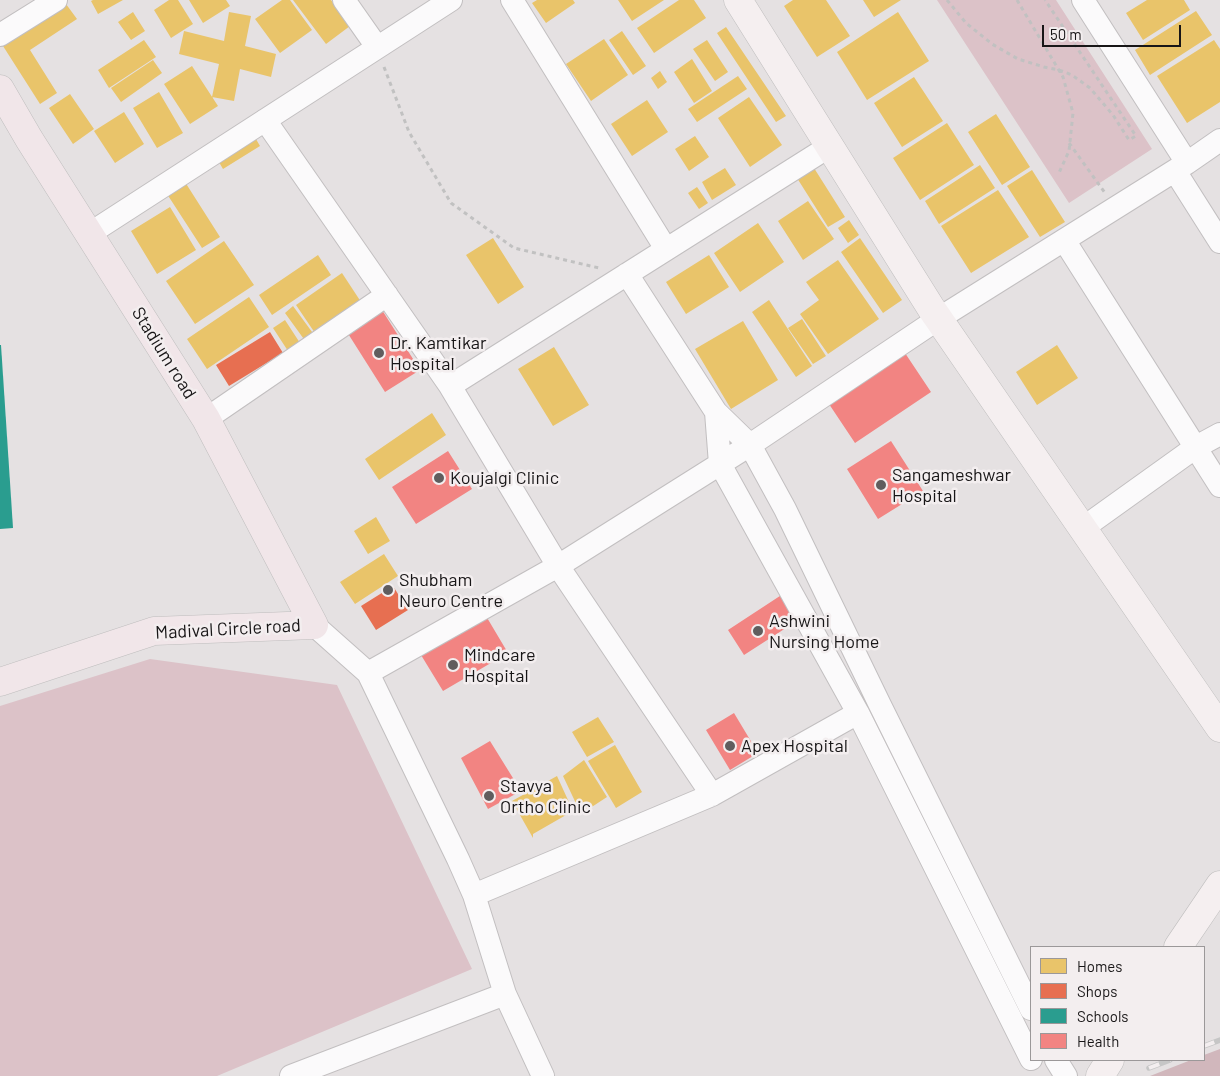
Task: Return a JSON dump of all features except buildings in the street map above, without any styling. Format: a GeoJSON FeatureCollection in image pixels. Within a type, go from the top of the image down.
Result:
{"type":"FeatureCollection","features":[{"type":"Feature","properties":{"kind":"highway","name":"Stadium road"},"geometry":{"type":"LineString","coordinates":[[0,89],[29,139],[206,419],[314,625]]}},
{"type":"Feature","properties":{"kind":"highway","name":"Madival Circle road"},"geometry":{"type":"LineString","coordinates":[[0,682],[154,631],[314,625]]}},
{"type":"Feature","properties":{"kind":"main road"},"geometry":{"type":"LineString","coordinates":[[738,0],[938,319],[1220,728]]}},
{"type":"Feature","properties":{"kind":"main road"},"geometry":{"type":"LineString","coordinates":[[1179,946],[1220,884]]}},
{"type":"Feature","properties":{"kind":"street"},"geometry":{"type":"LineString","coordinates":[[0,36],[56,0]]}},
{"type":"Feature","properties":{"kind":"street"},"geometry":{"type":"LineString","coordinates":[[344,0],[377,47]]}},
{"type":"Feature","properties":{"kind":"street"},"geometry":{"type":"LineString","coordinates":[[89,234],[451,0]]}},
{"type":"Feature","properties":{"kind":"street"},"geometry":{"type":"LineString","coordinates":[[512,0],[666,249]]}},
{"type":"Feature","properties":{"kind":"street"},"geometry":{"type":"LineString","coordinates":[[1083,0],[1181,167],[1220,242]]}},
{"type":"Feature","properties":{"kind":"street"},"geometry":{"type":"LineString","coordinates":[[265,120],[450,386],[558,566],[712,795]]}},
{"type":"Feature","properties":{"kind":"street"},"geometry":{"type":"LineString","coordinates":[[368,673],[558,566],[750,445],[938,319],[1181,167],[1220,140]]}},
{"type":"Feature","properties":{"kind":"street"},"geometry":{"type":"LineString","coordinates":[[450,386],[830,146]]}},
{"type":"Feature","properties":{"kind":"street"},"geometry":{"type":"LineString","coordinates":[[1064,240],[1220,486]]}},
{"type":"Feature","properties":{"kind":"street"},"geometry":{"type":"LineString","coordinates":[[627,274],[716,412],[750,445],[785,509],[1030,1007]]}},
{"type":"Feature","properties":{"kind":"street"},"geometry":{"type":"LineString","coordinates":[[206,419],[387,295]]}},
{"type":"Feature","properties":{"kind":"street"},"geometry":{"type":"LineString","coordinates":[[716,412],[720,464],[858,713],[1030,1058]]}},
{"type":"Feature","properties":{"kind":"street"},"geometry":{"type":"LineString","coordinates":[[1083,528],[1196,447],[1220,434]]}},
{"type":"Feature","properties":{"kind":"street"},"geometry":{"type":"LineString","coordinates":[[314,625],[368,673],[458,859],[474,896],[505,994],[543,1076]]}},
{"type":"Feature","properties":{"kind":"street"},"geometry":{"type":"LineString","coordinates":[[474,896],[712,795],[858,713]]}},
{"type":"Feature","properties":{"kind":"street"},"geometry":{"type":"LineString","coordinates":[[291,1076],[505,994]]}},
{"type":"Feature","properties":{"kind":"street"},"geometry":{"type":"LineString","coordinates":[[1032,1061],[1040,1076]]}},
{"type":"Feature","properties":{"kind":"street"},"geometry":{"type":"LineString","coordinates":[[1057,1061],[1066,1076]]}},
{"type":"Feature","properties":{"kind":"path"},"geometry":{"type":"LineString","coordinates":[[947,0],[966,23],[992,44],[1018,59],[1072,75],[1090,88],[1113,115],[1129,140],[1136,136],[1045,0]]}},
{"type":"Feature","properties":{"kind":"path"},"geometry":{"type":"LineString","coordinates":[[1017,0],[1063,78],[1073,113],[1069,151],[1058,175]]}},
{"type":"Feature","properties":{"kind":"path"},"geometry":{"type":"LineString","coordinates":[[377,47],[409,132],[451,203],[514,248],[627,274]]}},
{"type":"Feature","properties":{"kind":"path"},"geometry":{"type":"LineString","coordinates":[[1070,143],[1116,208]]}},
{"type":"Feature","properties":{"kind":"shaded area"},"geometry":{"type":"Polygon","coordinates":[[[937,0],[1056,0],[1152,149],[1069,203],[937,0]]]}},
{"type":"Feature","properties":{"kind":"shaded area"},"geometry":{"type":"Polygon","coordinates":[[[150,659],[337,685],[472,969],[217,1076],[0,1076],[0,706],[150,659]]]}},
{"type":"Feature","properties":{"kind":"shaded area"},"geometry":{"type":"Polygon","coordinates":[[[1220,1049],[1220,1076],[1150,1076],[1188,1061],[1205,1061],[1205,1055],[1220,1049]]]}},
{"type":"Feature","properties":{"kind":"railway"},"geometry":{"type":"LineString","coordinates":[[1205,1046],[1220,1040]]}},
{"type":"Feature","properties":{"kind":"railway"},"geometry":{"type":"LineString","coordinates":[[1149,1068],[1167,1061]]}},
{"type":"Feature","properties":{"kind":"place","name":"Dr. Kamtikar Hospital"},"geometry":{"type":"Point","coordinates":[379,353]}},
{"type":"Feature","properties":{"kind":"place","name":"Koujalgi Clinic"},"geometry":{"type":"Point","coordinates":[439,478]}},
{"type":"Feature","properties":{"kind":"place","name":"Sangameshwar Hospital"},"geometry":{"type":"Point","coordinates":[881,485]}},
{"type":"Feature","properties":{"kind":"place","name":"Shubham Neuro Centre"},"geometry":{"type":"Point","coordinates":[388,590]}},
{"type":"Feature","properties":{"kind":"place","name":"Ashwini Nursing Home"},"geometry":{"type":"Point","coordinates":[758,631]}},
{"type":"Feature","properties":{"kind":"place","name":"Mindcare Hospital"},"geometry":{"type":"Point","coordinates":[453,665]}},
{"type":"Feature","properties":{"kind":"place","name":"Apex Hospital"},"geometry":{"type":"Point","coordinates":[730,746]}},
{"type":"Feature","properties":{"kind":"place","name":"Stavya Ortho Clinic"},"geometry":{"type":"Point","coordinates":[489,796]}}]}
